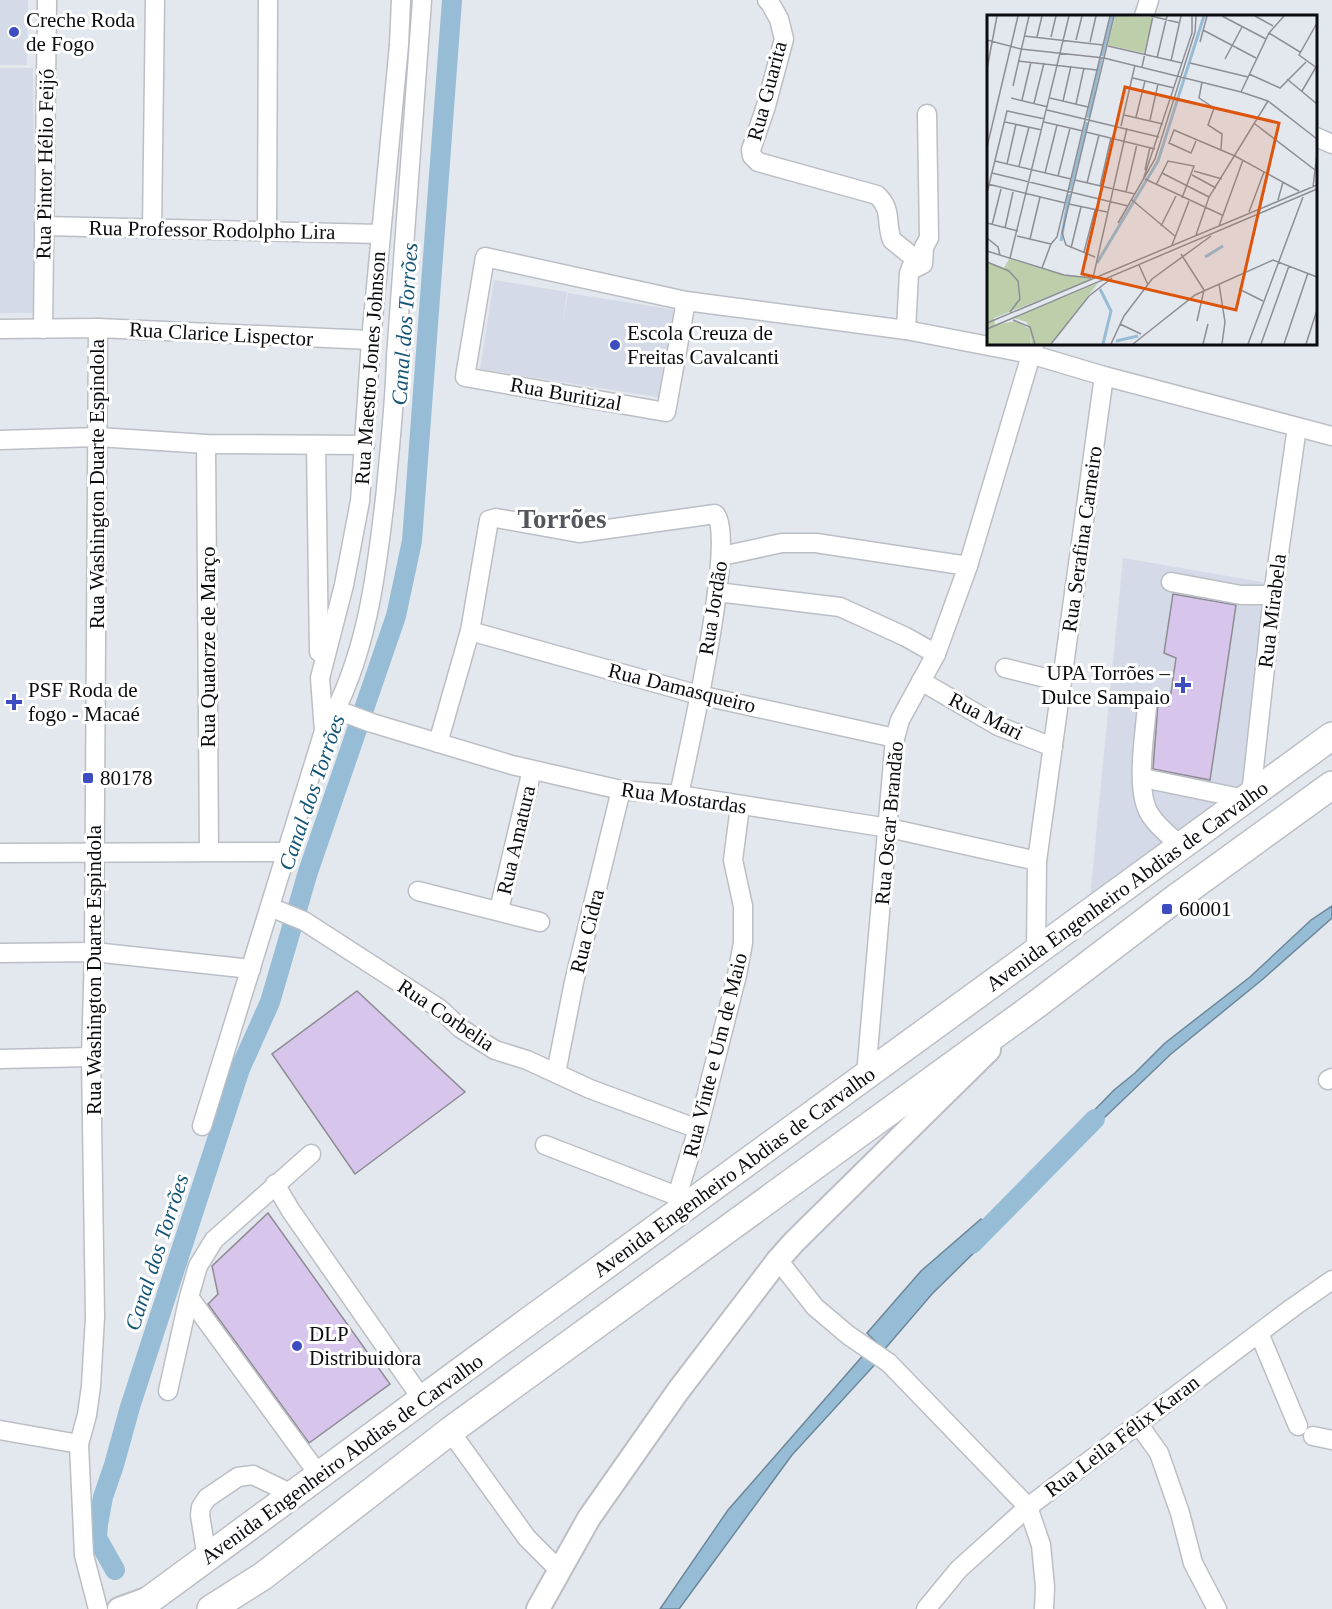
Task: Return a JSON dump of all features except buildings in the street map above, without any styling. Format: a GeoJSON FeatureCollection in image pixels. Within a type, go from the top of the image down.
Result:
{"type":"FeatureCollection","features":[{"type":"Feature","properties":{"kind":"highway","name":"Avenida Engenheiro Abdias de Carvalho"},"geometry":{"type":"LineString","coordinates":[[147,1602],[294,1495],[683,1201],[866,1076],[1332,736]]}},
{"type":"Feature","properties":{"kind":"highway","name":"Avenida Engenheiro Abdias de Carvalho"},"geometry":{"type":"LineString","coordinates":[[211,1609],[263,1576],[450,1431],[1037,1004],[1172,901],[1332,785]]}},
{"type":"Feature","properties":{"kind":"main road"},"geometry":{"type":"LineString","coordinates":[[538,1609],[589,1518],[678,1391],[778,1260],[892,1144],[1037,1004]]}},
{"type":"Feature","properties":{"kind":"main road","name":"Avenida Engenheiro Abdias de Carvalho"},"geometry":{"type":"LineString","coordinates":[[232,1609],[263,1576]]}},
{"type":"Feature","properties":{"kind":"main road"},"geometry":{"type":"LineString","coordinates":[[119,1609],[147,1602]]}},
{"type":"Feature","properties":{"kind":"street","name":"Rua Pintor Hélio Feijó"},"geometry":{"type":"LineString","coordinates":[[43,328],[46,0]]}},
{"type":"Feature","properties":{"kind":"street"},"geometry":{"type":"LineString","coordinates":[[152,229],[155,0]]}},
{"type":"Feature","properties":{"kind":"street"},"geometry":{"type":"LineString","coordinates":[[267,232],[268,0]]}},
{"type":"Feature","properties":{"kind":"street","name":"Rua Maestro Jones Johnson"},"geometry":{"type":"LineString","coordinates":[[202,1126],[324,732],[320,678],[344,585],[360,501],[371,340],[399,45],[401,0]]}},
{"type":"Feature","properties":{"kind":"street","name":"Rua Maestro Jones Johnson"},"geometry":{"type":"LineString","coordinates":[[324,732],[344,713],[372,585],[381,530],[394,405],[422,0]]}},
{"type":"Feature","properties":{"kind":"street","name":"Rua Guarita"},"geometry":{"type":"LineString","coordinates":[[767,0],[779,20],[784,39],[766,106],[751,150],[753,156],[758,162],[877,195],[887,207],[892,240],[913,257],[909,273]]}},
{"type":"Feature","properties":{"kind":"street"},"geometry":{"type":"LineString","coordinates":[[1144,15],[1149,0]]}},
{"type":"Feature","properties":{"kind":"street"},"geometry":{"type":"LineString","coordinates":[[906,330],[909,273],[923,264],[924,247],[929,238],[927,114]]}},
{"type":"Feature","properties":{"kind":"street"},"geometry":{"type":"LineString","coordinates":[[1317,137],[1332,144]]}},
{"type":"Feature","properties":{"kind":"street","name":"Rua Professor Rodolpho Lira"},"geometry":{"type":"LineString","coordinates":[[44,226],[380,234]]}},
{"type":"Feature","properties":{"kind":"street","name":"Rua Buritizal"},"geometry":{"type":"LineString","coordinates":[[485,257],[686,301],[666,412],[465,377],[485,257]]}},
{"type":"Feature","properties":{"kind":"street"},"geometry":{"type":"LineString","coordinates":[[686,301],[987,342]]}},
{"type":"Feature","properties":{"kind":"street","name":"Rua Clarice Lispector"},"geometry":{"type":"LineString","coordinates":[[0,329],[98,328],[371,340]]}},
{"type":"Feature","properties":{"kind":"street","name":"Rua Washington Duarte Espindola"},"geometry":{"type":"LineString","coordinates":[[98,328],[92,1057],[95,1317],[91,1386],[80,1444],[84,1556],[98,1609]]}},
{"type":"Feature","properties":{"kind":"street"},"geometry":{"type":"LineString","coordinates":[[1005,345],[1032,349],[1104,376],[1332,436]]}},
{"type":"Feature","properties":{"kind":"street","name":"Rua Oscar Brandão"},"geometry":{"type":"LineString","coordinates":[[866,1076],[895,738],[900,720],[936,654],[968,566],[1032,349]]}},
{"type":"Feature","properties":{"kind":"street","name":"Rua Serafina Carneiro"},"geometry":{"type":"LineString","coordinates":[[1036,952],[1037,861],[1104,376]]}},
{"type":"Feature","properties":{"kind":"street","name":"Rua Mirabela"},"geometry":{"type":"LineString","coordinates":[[1248,797],[1297,427]]}},
{"type":"Feature","properties":{"kind":"street"},"geometry":{"type":"LineString","coordinates":[[0,440],[98,437],[206,444],[365,445]]}},
{"type":"Feature","properties":{"kind":"street","name":"Rua Quatorze de Março"},"geometry":{"type":"LineString","coordinates":[[206,444],[209,851]]}},
{"type":"Feature","properties":{"kind":"street"},"geometry":{"type":"LineString","coordinates":[[316,445],[320,678]]}},
{"type":"Feature","properties":{"kind":"street","name":"Rua Jordão"},"geometry":{"type":"LineString","coordinates":[[470,631],[492,521],[579,533],[715,514],[719,518],[722,556],[699,695],[679,795]]}},
{"type":"Feature","properties":{"kind":"street"},"geometry":{"type":"LineString","coordinates":[[722,556],[782,543],[816,543],[968,566]]}},
{"type":"Feature","properties":{"kind":"street"},"geometry":{"type":"LineString","coordinates":[[1171,582],[1241,595],[1273,595]]}},
{"type":"Feature","properties":{"kind":"street"},"geometry":{"type":"LineString","coordinates":[[717,592],[802,601],[840,608],[906,637],[936,654]]}},
{"type":"Feature","properties":{"kind":"street"},"geometry":{"type":"LineString","coordinates":[[438,743],[470,631]]}},
{"type":"Feature","properties":{"kind":"street","name":"Rua Damasqueiro"},"geometry":{"type":"LineString","coordinates":[[470,631],[699,695],[895,738]]}},
{"type":"Feature","properties":{"kind":"street"},"geometry":{"type":"LineString","coordinates":[[1005,668],[1062,682]]}},
{"type":"Feature","properties":{"kind":"street","name":"Rua Mari"},"geometry":{"type":"LineString","coordinates":[[921,681],[998,726],[1053,747]]}},
{"type":"Feature","properties":{"kind":"street"},"geometry":{"type":"LineString","coordinates":[[1147,706],[1143,796],[1151,817],[1180,846]]}},
{"type":"Feature","properties":{"kind":"street","name":"Rua Mostardas"},"geometry":{"type":"LineString","coordinates":[[344,713],[532,770],[621,790],[679,795],[889,828],[1037,861]]}},
{"type":"Feature","properties":{"kind":"street","name":"Rua Amatura"},"geometry":{"type":"LineString","coordinates":[[499,910],[532,770]]}},
{"type":"Feature","properties":{"kind":"street"},"geometry":{"type":"LineString","coordinates":[[1143,778],[1248,797]]}},
{"type":"Feature","properties":{"kind":"street","name":"Rua Cidra"},"geometry":{"type":"LineString","coordinates":[[556,1073],[574,982],[621,790]]}},
{"type":"Feature","properties":{"kind":"street","name":"Rua Vinte e Um de Maio"},"geometry":{"type":"LineString","coordinates":[[683,1201],[743,943],[743,906],[733,860],[740,806]]}},
{"type":"Feature","properties":{"kind":"street"},"geometry":{"type":"LineString","coordinates":[[0,853],[287,852]]}},
{"type":"Feature","properties":{"kind":"street"},"geometry":{"type":"LineString","coordinates":[[418,891],[540,922]]}},
{"type":"Feature","properties":{"kind":"street","name":"Rua Corbelia"},"geometry":{"type":"LineString","coordinates":[[270,908],[304,921],[440,1009],[460,1028],[495,1050],[526,1060],[590,1089],[698,1129]]}},
{"type":"Feature","properties":{"kind":"street"},"geometry":{"type":"LineString","coordinates":[[0,953],[94,952],[251,969]]}},
{"type":"Feature","properties":{"kind":"street"},"geometry":{"type":"LineString","coordinates":[[0,1059],[92,1057]]}},
{"type":"Feature","properties":{"kind":"street"},"geometry":{"type":"LineString","coordinates":[[545,1145],[683,1201]]}},
{"type":"Feature","properties":{"kind":"street"},"geometry":{"type":"LineString","coordinates":[[168,1391],[198,1266],[214,1240],[311,1154]]}},
{"type":"Feature","properties":{"kind":"street"},"geometry":{"type":"LineString","coordinates":[[275,1184],[291,1211],[422,1399]]}},
{"type":"Feature","properties":{"kind":"street"},"geometry":{"type":"LineString","coordinates":[[778,1260],[814,1307],[848,1335],[889,1363],[1028,1507],[1041,1545],[1045,1587],[1044,1609]]}},
{"type":"Feature","properties":{"kind":"street","name":"Rua Leila Félix Karan"},"geometry":{"type":"LineString","coordinates":[[926,1609],[959,1569],[1028,1507],[1332,1280]]}},
{"type":"Feature","properties":{"kind":"street"},"geometry":{"type":"LineString","coordinates":[[189,1297],[319,1476]]}},
{"type":"Feature","properties":{"kind":"street"},"geometry":{"type":"LineString","coordinates":[[1259,1333],[1305,1431],[1332,1440]]}},
{"type":"Feature","properties":{"kind":"street"},"geometry":{"type":"LineString","coordinates":[[1138,1425],[1159,1453],[1180,1513],[1193,1563],[1217,1609]]}},
{"type":"Feature","properties":{"kind":"street"},"geometry":{"type":"LineString","coordinates":[[0,1430],[80,1444]]}},
{"type":"Feature","properties":{"kind":"street"},"geometry":{"type":"LineString","coordinates":[[450,1431],[527,1538],[560,1571]]}},
{"type":"Feature","properties":{"kind":"street"},"geometry":{"type":"LineString","coordinates":[[207,1558],[200,1515],[201,1507],[207,1498],[238,1477],[253,1475],[294,1495]]}},
{"type":"Feature","properties":{"kind":"shaded area","name":"Creche Roda de Fogo"},"geometry":{"type":"Polygon","coordinates":[[[0,0],[28,0],[27,65],[0,65],[0,0]]]}},
{"type":"Feature","properties":{"kind":"shaded area"},"geometry":{"type":"Polygon","coordinates":[[[0,68],[33,68],[35,313],[0,313],[0,68]]]}},
{"type":"Feature","properties":{"kind":"shaded area"},"geometry":{"type":"Polygon","coordinates":[[[494,280],[567,292],[562,329],[568,293],[676,310],[663,398],[480,369],[494,280]]]}},
{"type":"Feature","properties":{"kind":"shaded area","name":"UPA Torrões – Dulce Sampaio"},"geometry":{"type":"Polygon","coordinates":[[[1123,558],[1268,583],[1243,787],[1089,908],[1123,558]]]}},
{"type":"Feature","properties":{"kind":"water"},"geometry":{"type":"Polygon","coordinates":[[[1332,906],[1332,918],[1263,979],[1171,1054],[1083,1138],[1070,1135],[1165,1043],[1250,977],[1311,920],[1332,906]]]}},
{"type":"Feature","properties":{"kind":"water"},"geometry":{"type":"Polygon","coordinates":[[[981,1219],[997,1230],[932,1294],[884,1350],[867,1333],[921,1271],[981,1219]]]}},
{"type":"Feature","properties":{"kind":"water"},"geometry":{"type":"Polygon","coordinates":[[[866,1352],[879,1360],[792,1455],[679,1609],[660,1609],[728,1510],[866,1352]]]}},
{"type":"Feature","properties":{"kind":"waterway","name":"Canal dos Torrões"},"geometry":{"type":"LineString","coordinates":[[115,1570],[97,1538],[103,1497],[240,1069],[270,1002],[308,872],[396,616],[412,541],[452,0]]}},
{"type":"Feature","properties":{"kind":"waterway"},"geometry":{"type":"LineString","coordinates":[[972,1244],[1095,1119]]}},
{"type":"Feature","properties":{"kind":"place","name":"Creche Roda de Fogo"},"geometry":{"type":"Point","coordinates":[14,32]}},
{"type":"Feature","properties":{"kind":"place","name":"Escola Creuza de Freitas Cavalcanti"},"geometry":{"type":"Point","coordinates":[615,345]}},
{"type":"Feature","properties":{"kind":"place","name":"UPA Torrões – Dulce Sampaio"},"geometry":{"type":"Point","coordinates":[1183,685]}},
{"type":"Feature","properties":{"kind":"place","name":"PSF Roda de fogo - Macaé"},"geometry":{"type":"Point","coordinates":[14,702]}},
{"type":"Feature","properties":{"kind":"place","name":"80178"},"geometry":{"type":"Point","coordinates":[88,778]}},
{"type":"Feature","properties":{"kind":"place","name":"60001"},"geometry":{"type":"Point","coordinates":[1167,909]}},
{"type":"Feature","properties":{"kind":"place","name":"DLP Distribuidora"},"geometry":{"type":"Point","coordinates":[297,1346]}},
{"type":"Feature","properties":{"kind":"district","name":"Torrões"},"geometry":{"type":"Point","coordinates":[562,519]}}]}
